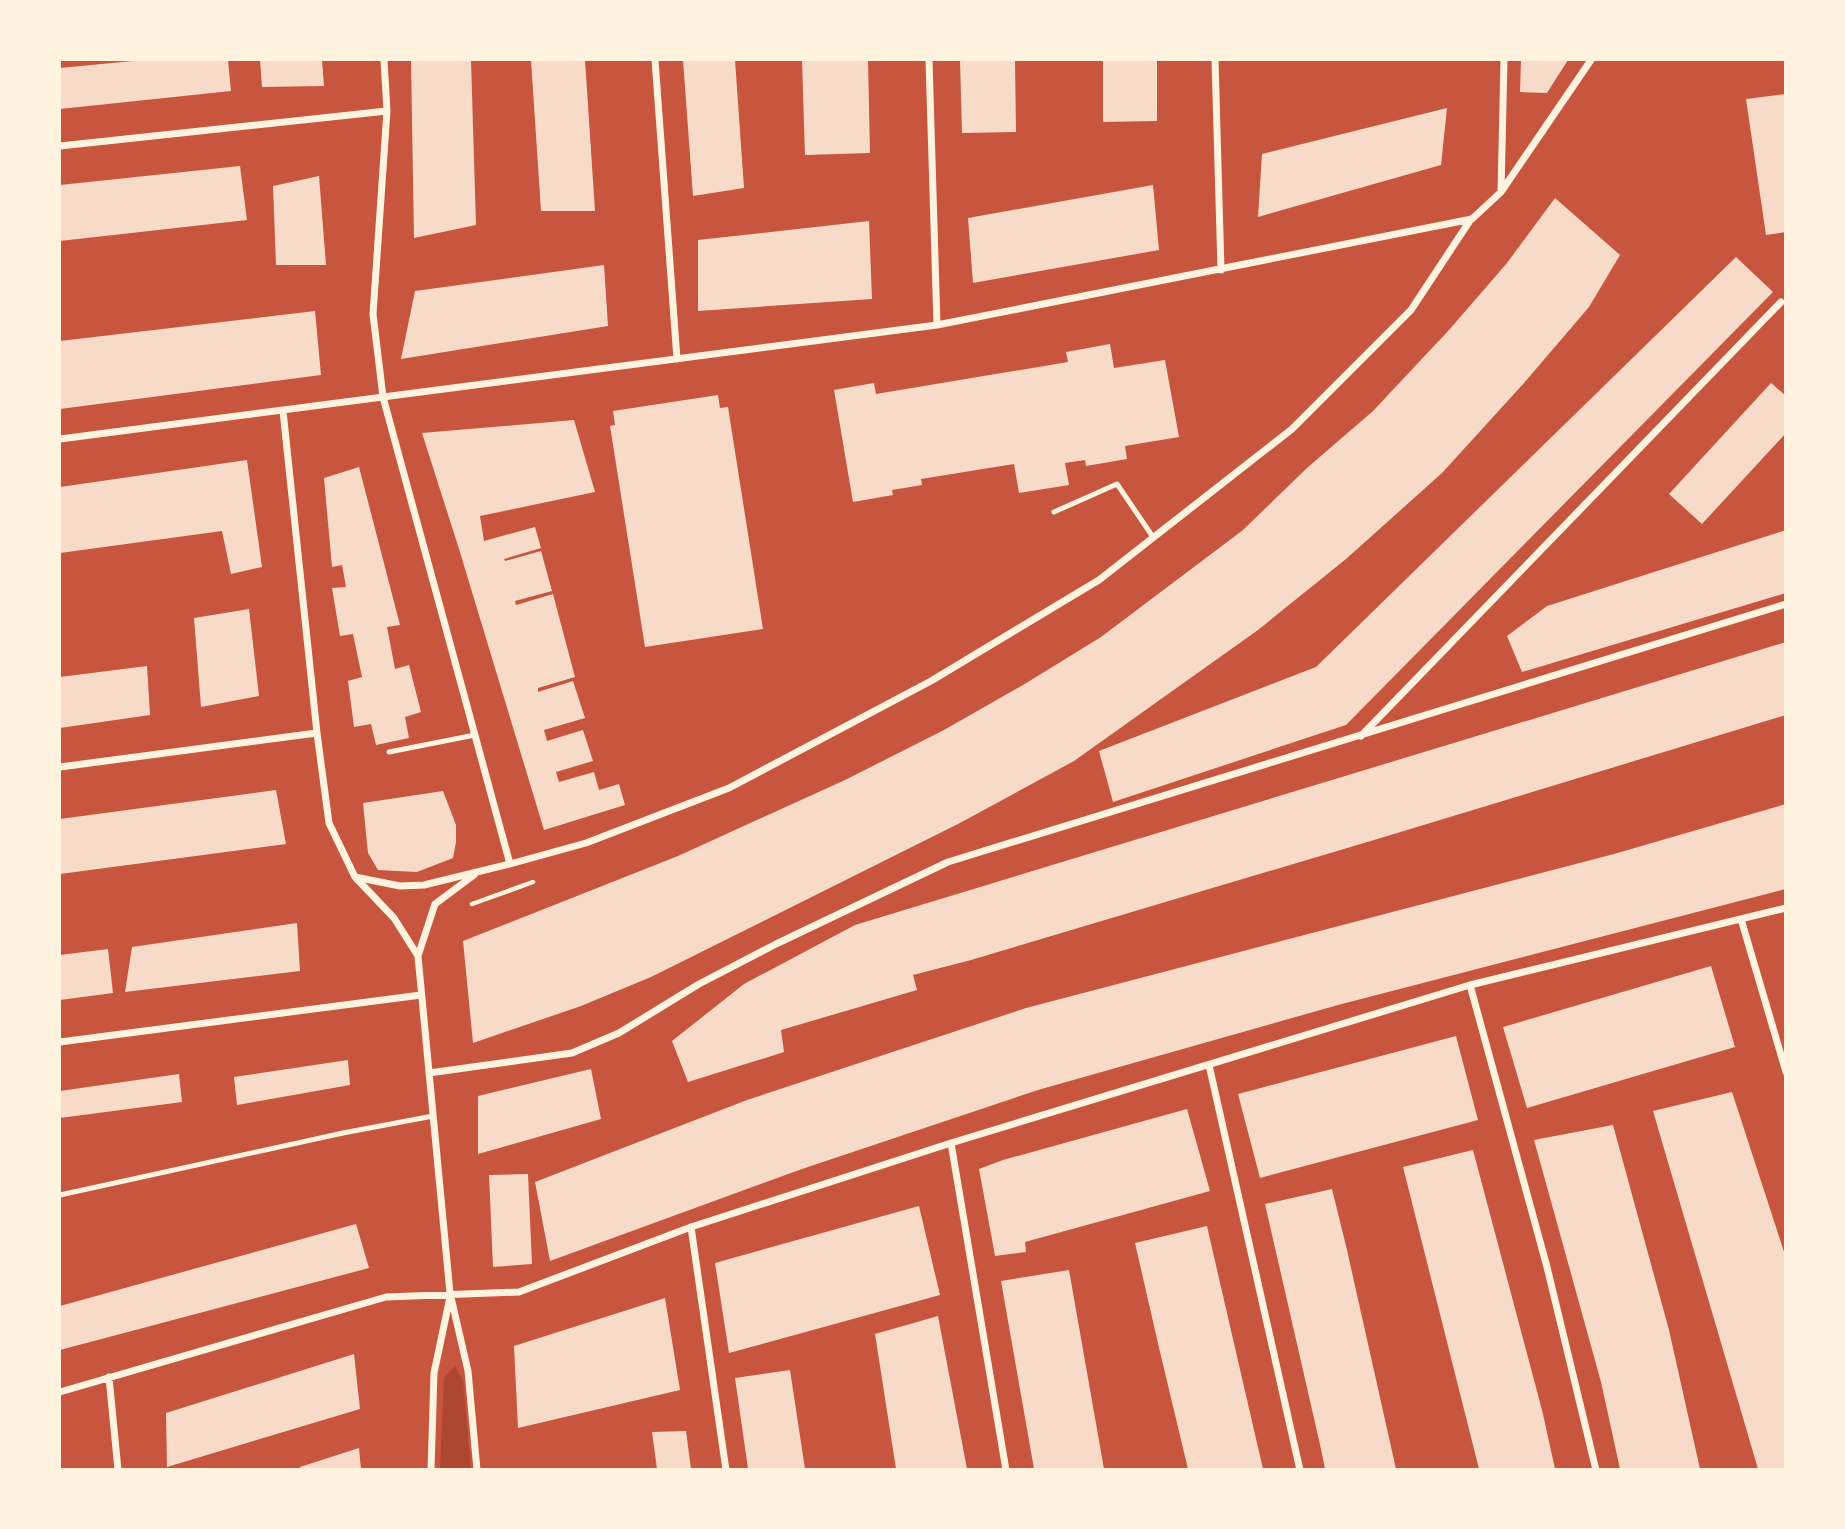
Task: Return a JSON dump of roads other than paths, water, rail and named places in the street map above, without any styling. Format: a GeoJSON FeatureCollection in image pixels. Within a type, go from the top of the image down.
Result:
{"type":"FeatureCollection","features":[{"type":"Feature","properties":{"kind":"street"},"geometry":{"type":"LineString","coordinates":[[384,60],[387,111],[373,314],[383,397],[510,864]]}},
{"type":"Feature","properties":{"kind":"street"},"geometry":{"type":"LineString","coordinates":[[655,60],[677,359]]}},
{"type":"Feature","properties":{"kind":"street"},"geometry":{"type":"LineString","coordinates":[[929,60],[937,325]]}},
{"type":"Feature","properties":{"kind":"street"},"geometry":{"type":"LineString","coordinates":[[1215,60],[1221,270]]}},
{"type":"Feature","properties":{"kind":"street"},"geometry":{"type":"LineString","coordinates":[[1501,192],[1504,60]]}},
{"type":"Feature","properties":{"kind":"street"},"geometry":{"type":"LineString","coordinates":[[355,877],[400,886],[424,885],[586,843],[729,788],[931,681],[1099,580],[1292,429],[1410,310],[1472,219],[1501,192],[1591,60]]}},
{"type":"Feature","properties":{"kind":"street"},"geometry":{"type":"LineString","coordinates":[[60,146],[387,111]]}},
{"type":"Feature","properties":{"kind":"street"},"geometry":{"type":"LineString","coordinates":[[60,439],[937,325],[1472,219]]}},
{"type":"Feature","properties":{"kind":"street"},"geometry":{"type":"LineString","coordinates":[[1360,737],[1782,302]]}},
{"type":"Feature","properties":{"kind":"street"},"geometry":{"type":"LineString","coordinates":[[283,411],[329,823],[355,877],[394,918],[418,956]]}},
{"type":"Feature","properties":{"kind":"street"},"geometry":{"type":"LineString","coordinates":[[429,1073],[572,1053],[619,1033],[699,984],[776,944],[948,862],[1786,604]]}},
{"type":"Feature","properties":{"kind":"street"},"geometry":{"type":"LineString","coordinates":[[60,767],[317,733]]}},
{"type":"Feature","properties":{"kind":"street"},"geometry":{"type":"LineString","coordinates":[[477,1469],[468,1371],[450,1293],[418,956],[435,904],[478,872]]}},
{"type":"Feature","properties":{"kind":"street"},"geometry":{"type":"LineString","coordinates":[[60,1392],[386,1297],[519,1292],[691,1227],[951,1143],[1470,985],[1786,908]]}},
{"type":"Feature","properties":{"kind":"street"},"geometry":{"type":"LineString","coordinates":[[1741,919],[1786,1072]]}},
{"type":"Feature","properties":{"kind":"street"},"geometry":{"type":"LineString","coordinates":[[1470,985],[1547,1267],[1596,1469]]}},
{"type":"Feature","properties":{"kind":"street"},"geometry":{"type":"LineString","coordinates":[[60,1042],[421,995]]}},
{"type":"Feature","properties":{"kind":"street"},"geometry":{"type":"LineString","coordinates":[[1209,1065],[1300,1469]]}},
{"type":"Feature","properties":{"kind":"street"},"geometry":{"type":"LineString","coordinates":[[951,1143],[1006,1469]]}},
{"type":"Feature","properties":{"kind":"street"},"geometry":{"type":"LineString","coordinates":[[691,1227],[726,1469]]}},
{"type":"Feature","properties":{"kind":"street"},"geometry":{"type":"LineString","coordinates":[[431,1469],[434,1373],[450,1293]]}},
{"type":"Feature","properties":{"kind":"street"},"geometry":{"type":"LineString","coordinates":[[109,1377],[118,1469]]}},
{"type":"Feature","properties":{"kind":"lane"},"geometry":{"type":"LineString","coordinates":[[1054,512],[1117,484],[1153,537]]}},
{"type":"Feature","properties":{"kind":"lane"},"geometry":{"type":"LineString","coordinates":[[389,752],[475,735]]}},
{"type":"Feature","properties":{"kind":"lane"},"geometry":{"type":"LineString","coordinates":[[60,1195],[433,1116]]}}]}
